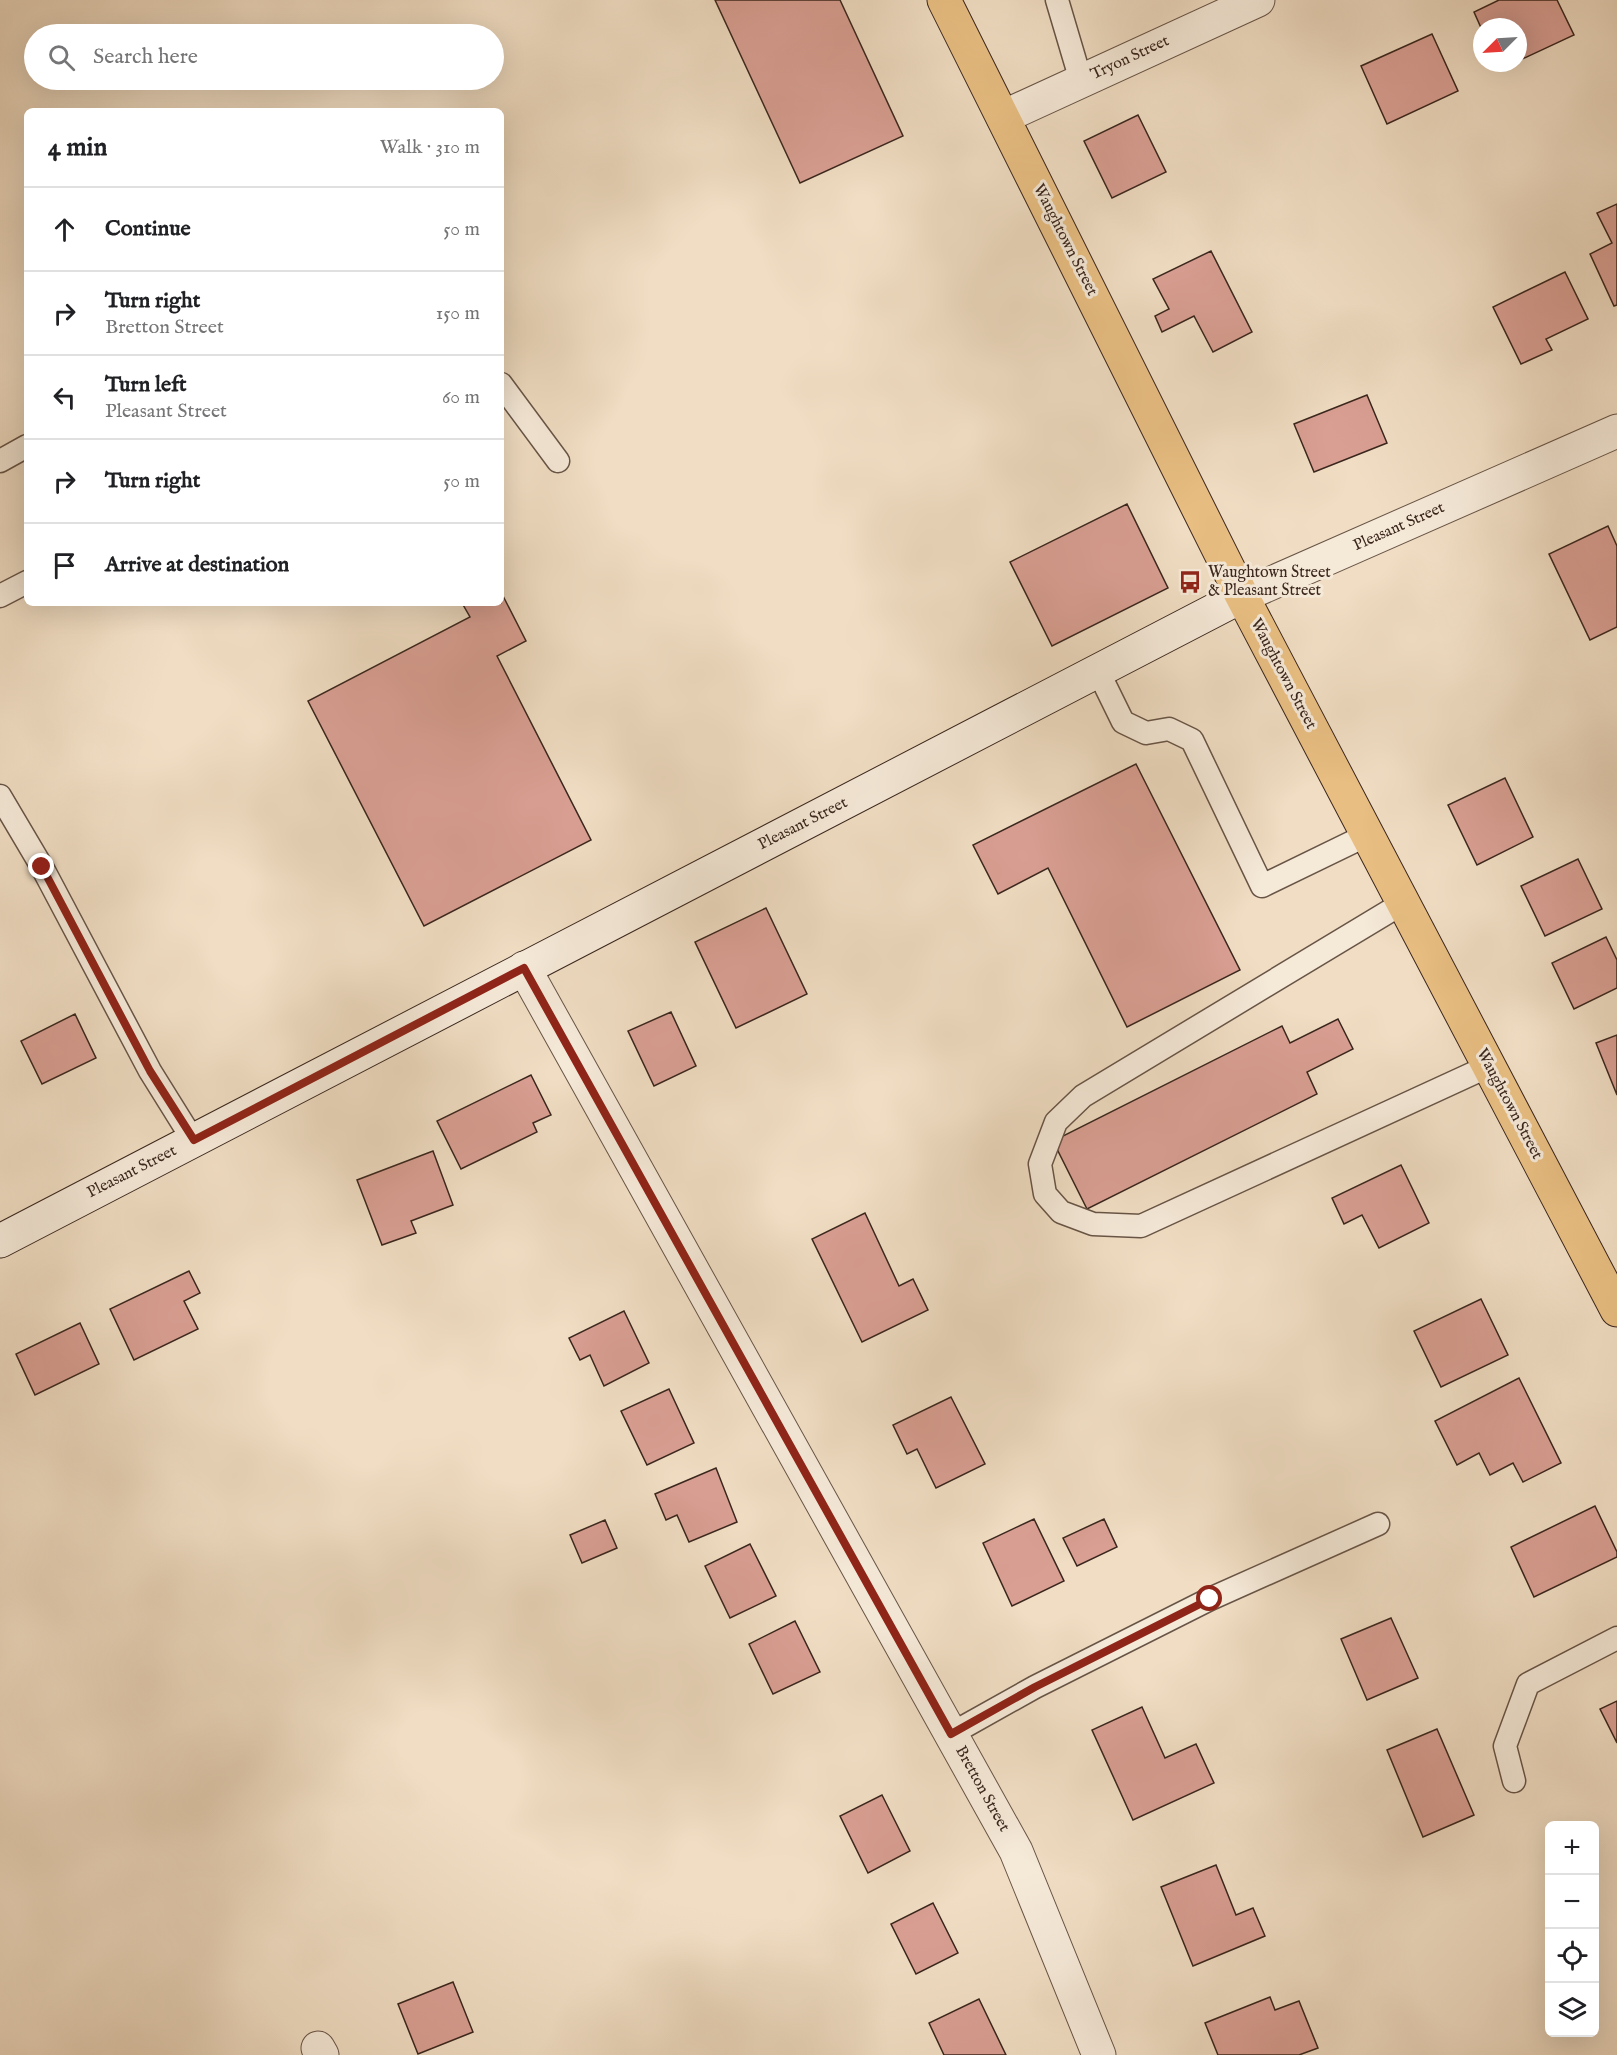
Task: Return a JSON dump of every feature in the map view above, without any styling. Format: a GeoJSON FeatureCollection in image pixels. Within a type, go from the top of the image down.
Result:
{"type":"FeatureCollection","features":[{"type":"Feature","properties":{"kind":"main road","name":"Waughtown Street"},"geometry":{"type":"LineString","coordinates":[[944,0],[1242,596],[1617,1310]]}},
{"type":"Feature","properties":{"kind":"street","name":"Tryon Street"},"geometry":{"type":"LineString","coordinates":[[1003,117],[1258,0]]}},
{"type":"Feature","properties":{"kind":"street","name":"Pleasant Street"},"geometry":{"type":"LineString","coordinates":[[0,1241],[1242,596],[1617,431]]}},
{"type":"Feature","properties":{"kind":"street","name":"Bretton Street"},"geometry":{"type":"LineString","coordinates":[[524,968],[1016,1851],[1099,2055]]}},
{"type":"Feature","properties":{"kind":"lane"},"geometry":{"type":"LineString","coordinates":[[1057,0],[1081,81]]}},
{"type":"Feature","properties":{"kind":"lane"},"geometry":{"type":"LineString","coordinates":[[504,388],[558,461]]}},
{"type":"Feature","properties":{"kind":"lane"},"geometry":{"type":"LineString","coordinates":[[0,461],[24,448]]}},
{"type":"Feature","properties":{"kind":"lane"},"geometry":{"type":"LineString","coordinates":[[0,596],[24,584]]}},
{"type":"Feature","properties":{"kind":"lane"},"geometry":{"type":"LineString","coordinates":[[1098,671],[1123,722],[1146,733],[1169,729],[1192,740],[1262,886],[1367,835]]}},
{"type":"Feature","properties":{"kind":"lane"},"geometry":{"type":"LineString","coordinates":[[0,796],[42,867],[150,1071],[194,1140]]}},
{"type":"Feature","properties":{"kind":"lane"},"geometry":{"type":"LineString","coordinates":[[1403,903],[1083,1096],[1056,1122],[1040,1164],[1045,1194],[1061,1212],[1094,1224],[1141,1226],[1489,1066]]}},
{"type":"Feature","properties":{"kind":"lane"},"geometry":{"type":"LineString","coordinates":[[951,1734],[1035,1687],[1210,1599],[1378,1524]]}},
{"type":"Feature","properties":{"kind":"lane"},"geometry":{"type":"LineString","coordinates":[[1514,1781],[1505,1746],[1528,1684],[1617,1638]]}},
{"type":"Feature","properties":{"kind":"building"},"geometry":{"type":"Polygon","coordinates":[[[715,0],[840,0],[903,136],[800,183],[715,0]]]}},
{"type":"Feature","properties":{"kind":"building"},"geometry":{"type":"Polygon","coordinates":[[[1499,0],[1557,0],[1574,35],[1527,57],[1527,18],[1477,18],[1474,12],[1499,0]]]}},
{"type":"Feature","properties":{"kind":"building"},"geometry":{"type":"Polygon","coordinates":[[[1432,34],[1458,91],[1387,124],[1361,66],[1432,34]]]}},
{"type":"Feature","properties":{"kind":"building"},"geometry":{"type":"Polygon","coordinates":[[[1138,115],[1166,172],[1112,198],[1084,141],[1138,115]]]}},
{"type":"Feature","properties":{"kind":"building"},"geometry":{"type":"Polygon","coordinates":[[[1617,204],[1617,305],[1614,306],[1590,254],[1612,243],[1597,213],[1617,204]]]}},
{"type":"Feature","properties":{"kind":"building"},"geometry":{"type":"Polygon","coordinates":[[[1211,251],[1252,332],[1213,352],[1194,316],[1162,332],[1155,316],[1169,309],[1153,279],[1211,251]]]}},
{"type":"Feature","properties":{"kind":"building"},"geometry":{"type":"Polygon","coordinates":[[[1565,272],[1588,319],[1546,339],[1552,350],[1521,364],[1493,307],[1565,272]]]}},
{"type":"Feature","properties":{"kind":"building"},"geometry":{"type":"Polygon","coordinates":[[[1367,395],[1387,443],[1314,472],[1294,424],[1367,395]]]}},
{"type":"Feature","properties":{"kind":"building"},"geometry":{"type":"Polygon","coordinates":[[[1127,504],[1168,588],[1052,646],[1010,562],[1127,504]]]}},
{"type":"Feature","properties":{"kind":"building"},"geometry":{"type":"Polygon","coordinates":[[[1608,526],[1617,546],[1617,627],[1590,640],[1549,554],[1608,526]]]}},
{"type":"Feature","properties":{"kind":"building"},"geometry":{"type":"Polygon","coordinates":[[[504,598],[526,641],[497,656],[591,840],[424,926],[308,701],[470,617],[464,606],[504,606],[504,598]]]}},
{"type":"Feature","properties":{"kind":"building"},"geometry":{"type":"Polygon","coordinates":[[[1136,764],[1240,970],[1127,1027],[1048,868],[998,894],[973,845],[1136,764]]]}},
{"type":"Feature","properties":{"kind":"building"},"geometry":{"type":"Polygon","coordinates":[[[1505,778],[1533,837],[1477,865],[1448,805],[1505,778]]]}},
{"type":"Feature","properties":{"kind":"building"},"geometry":{"type":"Polygon","coordinates":[[[1578,859],[1602,909],[1545,936],[1521,886],[1578,859]]]}},
{"type":"Feature","properties":{"kind":"building"},"geometry":{"type":"Polygon","coordinates":[[[766,908],[807,994],[736,1028],[695,942],[766,908]]]}},
{"type":"Feature","properties":{"kind":"building"},"geometry":{"type":"Polygon","coordinates":[[[1606,937],[1617,960],[1617,988],[1574,1009],[1552,963],[1606,937]]]}},
{"type":"Feature","properties":{"kind":"building"},"geometry":{"type":"Polygon","coordinates":[[[671,1012],[696,1066],[654,1086],[628,1031],[671,1012]]]}},
{"type":"Feature","properties":{"kind":"building"},"geometry":{"type":"Polygon","coordinates":[[[75,1014],[96,1058],[42,1084],[21,1041],[75,1014]]]}},
{"type":"Feature","properties":{"kind":"building"},"geometry":{"type":"Polygon","coordinates":[[[1338,1019],[1353,1049],[1307,1072],[1317,1094],[1087,1209],[1053,1141],[1282,1026],[1290,1043],[1338,1019]]]}},
{"type":"Feature","properties":{"kind":"building"},"geometry":{"type":"Polygon","coordinates":[[[1617,1035],[1617,1095],[1596,1043],[1617,1035]]]}},
{"type":"Feature","properties":{"kind":"building"},"geometry":{"type":"Polygon","coordinates":[[[531,1075],[551,1115],[533,1123],[537,1132],[461,1169],[437,1121],[531,1075]]]}},
{"type":"Feature","properties":{"kind":"building"},"geometry":{"type":"Polygon","coordinates":[[[433,1151],[453,1205],[411,1221],[416,1233],[382,1245],[357,1180],[433,1151]]]}},
{"type":"Feature","properties":{"kind":"building"},"geometry":{"type":"Polygon","coordinates":[[[1401,1165],[1429,1223],[1379,1248],[1362,1215],[1344,1224],[1332,1198],[1401,1165]]]}},
{"type":"Feature","properties":{"kind":"building"},"geometry":{"type":"Polygon","coordinates":[[[865,1213],[899,1286],[913,1279],[928,1310],[862,1342],[812,1239],[865,1213]]]}},
{"type":"Feature","properties":{"kind":"building"},"geometry":{"type":"Polygon","coordinates":[[[189,1271],[200,1293],[184,1301],[198,1329],[134,1360],[110,1309],[189,1271]]]}},
{"type":"Feature","properties":{"kind":"building"},"geometry":{"type":"Polygon","coordinates":[[[1481,1299],[1508,1355],[1441,1387],[1414,1331],[1481,1299]]]}},
{"type":"Feature","properties":{"kind":"building"},"geometry":{"type":"Polygon","coordinates":[[[624,1311],[649,1363],[604,1386],[590,1355],[580,1360],[569,1338],[624,1311]]]}},
{"type":"Feature","properties":{"kind":"building"},"geometry":{"type":"Polygon","coordinates":[[[80,1323],[99,1364],[35,1395],[16,1354],[80,1323]]]}},
{"type":"Feature","properties":{"kind":"building"},"geometry":{"type":"Polygon","coordinates":[[[1519,1378],[1561,1463],[1523,1482],[1513,1463],[1490,1475],[1479,1453],[1457,1465],[1435,1421],[1519,1378]]]}},
{"type":"Feature","properties":{"kind":"building"},"geometry":{"type":"Polygon","coordinates":[[[669,1389],[694,1443],[647,1465],[621,1411],[669,1389]]]}},
{"type":"Feature","properties":{"kind":"building"},"geometry":{"type":"Polygon","coordinates":[[[951,1397],[985,1464],[936,1488],[917,1449],[907,1454],[893,1425],[951,1397]]]}},
{"type":"Feature","properties":{"kind":"building"},"geometry":{"type":"Polygon","coordinates":[[[716,1468],[737,1522],[689,1542],[677,1515],[666,1520],[655,1494],[716,1468]]]}},
{"type":"Feature","properties":{"kind":"building"},"geometry":{"type":"Polygon","coordinates":[[[1595,1506],[1617,1552],[1617,1557],[1534,1597],[1511,1547],[1595,1506]]]}},
{"type":"Feature","properties":{"kind":"building"},"geometry":{"type":"Polygon","coordinates":[[[1034,1519],[1064,1581],[1012,1606],[983,1543],[1034,1519]]]}},
{"type":"Feature","properties":{"kind":"building"},"geometry":{"type":"Polygon","coordinates":[[[1104,1519],[1117,1547],[1077,1566],[1063,1538],[1104,1519]]]}},
{"type":"Feature","properties":{"kind":"building"},"geometry":{"type":"Polygon","coordinates":[[[605,1520],[617,1548],[582,1563],[570,1535],[605,1520]]]}},
{"type":"Feature","properties":{"kind":"building"},"geometry":{"type":"Polygon","coordinates":[[[750,1544],[776,1596],[730,1618],[705,1566],[750,1544]]]}},
{"type":"Feature","properties":{"kind":"building"},"geometry":{"type":"Polygon","coordinates":[[[1391,1618],[1418,1678],[1367,1700],[1341,1639],[1391,1618]]]}},
{"type":"Feature","properties":{"kind":"building"},"geometry":{"type":"Polygon","coordinates":[[[795,1621],[820,1672],[773,1694],[749,1644],[795,1621]]]}},
{"type":"Feature","properties":{"kind":"building"},"geometry":{"type":"Polygon","coordinates":[[[1617,1701],[1617,1743],[1600,1709],[1617,1701]]]}},
{"type":"Feature","properties":{"kind":"building"},"geometry":{"type":"Polygon","coordinates":[[[1142,1707],[1165,1758],[1196,1744],[1214,1783],[1133,1820],[1092,1730],[1142,1707]]]}},
{"type":"Feature","properties":{"kind":"building"},"geometry":{"type":"Polygon","coordinates":[[[1437,1729],[1474,1815],[1423,1837],[1387,1750],[1437,1729]]]}},
{"type":"Feature","properties":{"kind":"building"},"geometry":{"type":"Polygon","coordinates":[[[882,1795],[910,1851],[868,1873],[840,1816],[882,1795]]]}},
{"type":"Feature","properties":{"kind":"building"},"geometry":{"type":"Polygon","coordinates":[[[1216,1865],[1236,1915],[1253,1908],[1265,1936],[1193,1966],[1161,1887],[1216,1865]]]}},
{"type":"Feature","properties":{"kind":"building"},"geometry":{"type":"Polygon","coordinates":[[[933,1903],[958,1953],[916,1974],[891,1924],[933,1903]]]}},
{"type":"Feature","properties":{"kind":"building"},"geometry":{"type":"Polygon","coordinates":[[[453,1982],[473,2032],[418,2054],[398,2004],[453,1982]]]}},
{"type":"Feature","properties":{"kind":"building"},"geometry":{"type":"Polygon","coordinates":[[[1270,1997],[1275,2010],[1299,2001],[1318,2048],[1299,2055],[1218,2055],[1205,2023],[1270,1997]]]}},
{"type":"Feature","properties":{"kind":"building"},"geometry":{"type":"Polygon","coordinates":[[[979,1999],[1006,2055],[944,2055],[929,2023],[979,1999]]]}},
{"type":"Feature","properties":{"kind":"place","name":"Waughtown Street & Pleasant Street"},"geometry":{"type":"Point","coordinates":[1190,582]}},
{"type":"Feature","properties":{"kind":"route"},"geometry":{"type":"LineString","coordinates":[[42,867],[150,1071],[194,1140],[524,968],[951,1734],[1035,1687],[1210,1599]]}}]}
